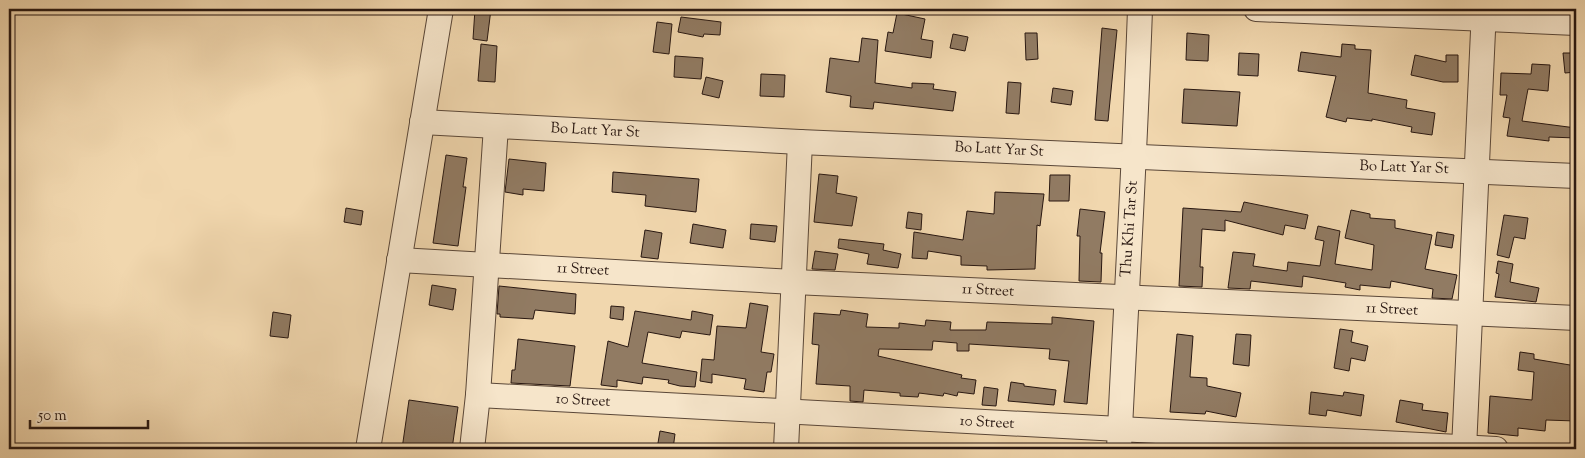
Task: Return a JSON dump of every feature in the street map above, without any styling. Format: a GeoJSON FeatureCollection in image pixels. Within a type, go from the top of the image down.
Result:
{"type":"FeatureCollection","features":[{"type":"Feature","properties":{"kind":"street"},"geometry":{"type":"LineString","coordinates":[[368,449],[441,9]]}},
{"type":"Feature","properties":{"kind":"street","name":"Thu Khi Tar St"},"geometry":{"type":"LineString","coordinates":[[1120,440],[1125,297],[1135,156],[1140,9]]}},
{"type":"Feature","properties":{"kind":"street"},"geometry":{"type":"LineString","coordinates":[[1256,9],[1484,14],[1576,23]]}},
{"type":"Feature","properties":{"kind":"street"},"geometry":{"type":"LineString","coordinates":[[1464,448],[1484,14]]}},
{"type":"Feature","properties":{"kind":"street","name":"Bo Latt Yar St"},"geometry":{"type":"LineString","coordinates":[[422,122],[800,142],[1576,176]]}},
{"type":"Feature","properties":{"kind":"street"},"geometry":{"type":"LineString","coordinates":[[472,449],[478,394],[496,126]]}},
{"type":"Feature","properties":{"kind":"street"},"geometry":{"type":"LineString","coordinates":[[786,449],[800,142]]}},
{"type":"Feature","properties":{"kind":"street","name":"11 Street"},"geometry":{"type":"LineString","coordinates":[[399,260],[794,282],[1576,318]]}},
{"type":"Feature","properties":{"kind":"street","name":"10 Street"},"geometry":{"type":"LineString","coordinates":[[478,394],[788,413],[1120,440],[1496,449]]}},
{"type":"Feature","properties":{"kind":"building"},"geometry":{"type":"Polygon","coordinates":[[[475,9],[491,9],[487,41],[473,39],[475,9]]]}},
{"type":"Feature","properties":{"kind":"building"},"geometry":{"type":"Polygon","coordinates":[[[897,13],[925,19],[921,39],[933,41],[931,58],[885,51],[888,32],[893,33],[897,13]]]}},
{"type":"Feature","properties":{"kind":"building"},"geometry":{"type":"Polygon","coordinates":[[[681,17],[721,22],[720,35],[704,34],[703,37],[678,32],[681,17]]]}},
{"type":"Feature","properties":{"kind":"building"},"geometry":{"type":"Polygon","coordinates":[[[657,22],[672,24],[669,54],[653,52],[657,22]]]}},
{"type":"Feature","properties":{"kind":"building"},"geometry":{"type":"Polygon","coordinates":[[[1102,28],[1117,30],[1108,121],[1095,120],[1102,28]]]}},
{"type":"Feature","properties":{"kind":"building"},"geometry":{"type":"Polygon","coordinates":[[[1025,33],[1037,33],[1038,59],[1026,60],[1025,33]]]}},
{"type":"Feature","properties":{"kind":"building"},"geometry":{"type":"Polygon","coordinates":[[[1187,33],[1209,35],[1208,61],[1186,60],[1187,33]]]}},
{"type":"Feature","properties":{"kind":"building"},"geometry":{"type":"Polygon","coordinates":[[[953,34],[968,37],[965,51],[950,48],[953,34]]]}},
{"type":"Feature","properties":{"kind":"building"},"geometry":{"type":"Polygon","coordinates":[[[862,38],[878,40],[875,83],[912,88],[912,83],[934,84],[933,89],[956,92],[953,111],[874,102],[873,109],[850,107],[851,96],[826,92],[830,58],[859,62],[862,38]]]}},
{"type":"Feature","properties":{"kind":"building"},"geometry":{"type":"Polygon","coordinates":[[[481,44],[497,46],[495,82],[478,81],[481,44]]]}},
{"type":"Feature","properties":{"kind":"building"},"geometry":{"type":"Polygon","coordinates":[[[1342,44],[1355,45],[1355,49],[1371,50],[1368,93],[1407,100],[1406,108],[1435,113],[1432,135],[1411,132],[1412,127],[1372,119],[1372,121],[1347,118],[1346,122],[1326,117],[1336,76],[1298,71],[1301,52],[1341,57],[1342,44]]]}},
{"type":"Feature","properties":{"kind":"building"},"geometry":{"type":"Polygon","coordinates":[[[1239,53],[1259,54],[1258,76],[1238,75],[1239,53]]]}},
{"type":"Feature","properties":{"kind":"building"},"geometry":{"type":"Polygon","coordinates":[[[1563,53],[1576,53],[1576,72],[1565,73],[1563,53]]]}},
{"type":"Feature","properties":{"kind":"building"},"geometry":{"type":"Polygon","coordinates":[[[1415,55],[1446,62],[1446,55],[1458,55],[1458,82],[1443,82],[1411,75],[1415,55]]]}},
{"type":"Feature","properties":{"kind":"building"},"geometry":{"type":"Polygon","coordinates":[[[675,56],[703,58],[701,79],[674,77],[675,56]]]}},
{"type":"Feature","properties":{"kind":"building"},"geometry":{"type":"Polygon","coordinates":[[[1532,64],[1550,65],[1548,91],[1528,89],[1522,121],[1576,128],[1576,138],[1549,137],[1549,141],[1507,136],[1510,118],[1503,117],[1507,95],[1500,95],[1501,73],[1531,74],[1532,64]]]}},
{"type":"Feature","properties":{"kind":"building"},"geometry":{"type":"Polygon","coordinates":[[[761,74],[785,75],[784,97],[760,96],[761,74]]]}},
{"type":"Feature","properties":{"kind":"building"},"geometry":{"type":"Polygon","coordinates":[[[706,77],[723,81],[719,98],[702,94],[706,77]]]}},
{"type":"Feature","properties":{"kind":"building"},"geometry":{"type":"Polygon","coordinates":[[[1008,82],[1021,83],[1019,114],[1006,113],[1008,82]]]}},
{"type":"Feature","properties":{"kind":"building"},"geometry":{"type":"Polygon","coordinates":[[[1053,88],[1073,91],[1071,105],[1051,102],[1053,88]]]}},
{"type":"Feature","properties":{"kind":"building"},"geometry":{"type":"Polygon","coordinates":[[[1184,89],[1240,92],[1237,126],[1182,123],[1184,89]]]}},
{"type":"Feature","properties":{"kind":"building"},"geometry":{"type":"Polygon","coordinates":[[[446,155],[467,158],[463,187],[466,187],[458,246],[433,243],[446,155]]]}},
{"type":"Feature","properties":{"kind":"building"},"geometry":{"type":"Polygon","coordinates":[[[509,159],[546,163],[544,191],[523,189],[523,195],[505,192],[509,159]]]}},
{"type":"Feature","properties":{"kind":"building"},"geometry":{"type":"Polygon","coordinates":[[[613,172],[699,179],[696,212],[645,206],[646,195],[612,192],[613,172]]]}},
{"type":"Feature","properties":{"kind":"building"},"geometry":{"type":"Polygon","coordinates":[[[819,174],[838,176],[836,193],[857,197],[852,226],[814,222],[819,174]]]}},
{"type":"Feature","properties":{"kind":"building"},"geometry":{"type":"Polygon","coordinates":[[[1050,175],[1070,175],[1069,201],[1049,201],[1050,175]]]}},
{"type":"Feature","properties":{"kind":"building"},"geometry":{"type":"Polygon","coordinates":[[[995,192],[1044,194],[1040,226],[1037,225],[1035,269],[987,270],[987,266],[961,265],[961,256],[928,251],[927,259],[912,258],[914,232],[963,240],[967,211],[994,214],[995,192]]]}},
{"type":"Feature","properties":{"kind":"building"},"geometry":{"type":"Polygon","coordinates":[[[1244,202],[1308,215],[1305,229],[1285,225],[1283,235],[1225,220],[1225,231],[1202,229],[1200,267],[1203,267],[1202,287],[1179,286],[1183,208],[1241,212],[1244,202]]]}},
{"type":"Feature","properties":{"kind":"building"},"geometry":{"type":"Polygon","coordinates":[[[346,208],[363,211],[361,225],[344,222],[346,208]]]}},
{"type":"Feature","properties":{"kind":"building"},"geometry":{"type":"Polygon","coordinates":[[[1080,209],[1105,212],[1100,253],[1102,253],[1101,282],[1079,281],[1080,236],[1077,236],[1080,209]]]}},
{"type":"Feature","properties":{"kind":"building"},"geometry":{"type":"Polygon","coordinates":[[[1351,210],[1370,214],[1370,218],[1395,220],[1395,228],[1432,235],[1425,269],[1457,275],[1452,299],[1432,298],[1433,289],[1391,281],[1390,288],[1360,285],[1360,290],[1345,287],[1346,283],[1303,276],[1302,287],[1251,281],[1250,289],[1228,288],[1233,252],[1255,254],[1253,266],[1287,271],[1288,262],[1320,266],[1324,241],[1315,239],[1318,226],[1340,231],[1335,264],[1372,270],[1374,245],[1345,238],[1351,210]]]}},
{"type":"Feature","properties":{"kind":"building"},"geometry":{"type":"Polygon","coordinates":[[[908,212],[922,214],[921,230],[906,228],[908,212]]]}},
{"type":"Feature","properties":{"kind":"building"},"geometry":{"type":"Polygon","coordinates":[[[1504,215],[1528,218],[1525,239],[1514,237],[1509,258],[1497,255],[1504,215]]]}},
{"type":"Feature","properties":{"kind":"building"},"geometry":{"type":"Polygon","coordinates":[[[693,224],[726,230],[723,248],[690,243],[693,224]]]}},
{"type":"Feature","properties":{"kind":"building"},"geometry":{"type":"Polygon","coordinates":[[[751,224],[777,226],[775,242],[750,239],[751,224]]]}},
{"type":"Feature","properties":{"kind":"building"},"geometry":{"type":"Polygon","coordinates":[[[645,230],[662,233],[658,259],[641,257],[645,230]]]}},
{"type":"Feature","properties":{"kind":"building"},"geometry":{"type":"Polygon","coordinates":[[[1437,232],[1454,235],[1452,248],[1435,245],[1437,232]]]}},
{"type":"Feature","properties":{"kind":"building"},"geometry":{"type":"Polygon","coordinates":[[[839,239],[884,244],[883,250],[901,254],[898,268],[867,264],[869,254],[838,248],[839,239]]]}},
{"type":"Feature","properties":{"kind":"building"},"geometry":{"type":"Polygon","coordinates":[[[815,251],[838,254],[835,270],[812,269],[815,251]]]}},
{"type":"Feature","properties":{"kind":"building"},"geometry":{"type":"Polygon","coordinates":[[[1498,261],[1513,264],[1510,282],[1539,288],[1536,302],[1495,297],[1499,274],[1496,273],[1498,261]]]}},
{"type":"Feature","properties":{"kind":"building"},"geometry":{"type":"Polygon","coordinates":[[[432,285],[456,289],[453,310],[429,305],[432,285]]]}},
{"type":"Feature","properties":{"kind":"building"},"geometry":{"type":"Polygon","coordinates":[[[499,286],[576,294],[575,314],[535,310],[533,319],[500,317],[500,314],[497,314],[499,286]]]}},
{"type":"Feature","properties":{"kind":"building"},"geometry":{"type":"Polygon","coordinates":[[[750,303],[768,306],[761,352],[774,354],[771,372],[767,372],[764,392],[744,389],[746,379],[712,374],[712,383],[700,381],[702,359],[714,360],[717,326],[746,328],[750,303]]]}},
{"type":"Feature","properties":{"kind":"building"},"geometry":{"type":"Polygon","coordinates":[[[611,306],[624,307],[623,320],[610,318],[611,306]]]}},
{"type":"Feature","properties":{"kind":"building"},"geometry":{"type":"Polygon","coordinates":[[[841,310],[868,314],[866,327],[899,328],[899,323],[925,326],[926,320],[951,322],[950,330],[986,330],[987,322],[1052,324],[1052,317],[1094,321],[1087,404],[1064,402],[1069,361],[1049,359],[1050,349],[969,344],[969,351],[957,351],[957,343],[933,341],[932,350],[879,349],[878,356],[962,375],[961,378],[976,380],[974,394],[958,392],[957,396],[944,393],[943,396],[919,393],[918,397],[900,396],[900,393],[864,390],[863,402],[850,401],[850,386],[816,384],[819,345],[812,344],[814,313],[840,315],[841,310]]]}},
{"type":"Feature","properties":{"kind":"building"},"geometry":{"type":"Polygon","coordinates":[[[635,311],[691,320],[692,311],[713,315],[710,335],[682,331],[680,338],[648,332],[642,363],[697,372],[695,387],[668,383],[669,380],[643,377],[642,384],[617,380],[617,387],[601,385],[608,341],[628,347],[635,311]]]}},
{"type":"Feature","properties":{"kind":"building"},"geometry":{"type":"Polygon","coordinates":[[[273,312],[291,315],[288,338],[270,336],[273,312]]]}},
{"type":"Feature","properties":{"kind":"building"},"geometry":{"type":"Polygon","coordinates":[[[1340,329],[1353,331],[1351,342],[1368,346],[1365,361],[1351,358],[1349,371],[1334,368],[1340,329]]]}},
{"type":"Feature","properties":{"kind":"building"},"geometry":{"type":"Polygon","coordinates":[[[1177,334],[1193,336],[1190,377],[1207,378],[1207,386],[1241,393],[1236,417],[1206,411],[1205,414],[1170,412],[1177,334]]]}},
{"type":"Feature","properties":{"kind":"building"},"geometry":{"type":"Polygon","coordinates":[[[1236,334],[1251,335],[1249,366],[1233,364],[1236,334]]]}},
{"type":"Feature","properties":{"kind":"building"},"geometry":{"type":"Polygon","coordinates":[[[518,339],[575,346],[570,386],[511,383],[512,370],[515,370],[518,339]]]}},
{"type":"Feature","properties":{"kind":"building"},"geometry":{"type":"Polygon","coordinates":[[[1520,352],[1534,354],[1534,359],[1576,366],[1576,421],[1546,420],[1545,431],[1518,428],[1518,436],[1488,433],[1490,396],[1532,400],[1534,372],[1518,370],[1520,352]]]}},
{"type":"Feature","properties":{"kind":"building"},"geometry":{"type":"Polygon","coordinates":[[[1011,382],[1024,384],[1024,386],[1056,390],[1054,405],[1008,401],[1011,382]]]}},
{"type":"Feature","properties":{"kind":"building"},"geometry":{"type":"Polygon","coordinates":[[[984,387],[998,389],[996,406],[982,405],[984,387]]]}},
{"type":"Feature","properties":{"kind":"building"},"geometry":{"type":"Polygon","coordinates":[[[1311,392],[1343,396],[1344,392],[1364,395],[1361,416],[1327,410],[1326,416],[1309,414],[1311,392]]]}},
{"type":"Feature","properties":{"kind":"building"},"geometry":{"type":"Polygon","coordinates":[[[409,400],[458,407],[452,449],[402,449],[409,400]]]}},
{"type":"Feature","properties":{"kind":"building"},"geometry":{"type":"Polygon","coordinates":[[[1400,400],[1423,404],[1422,410],[1448,413],[1446,432],[1396,422],[1400,400]]]}},
{"type":"Feature","properties":{"kind":"building"},"geometry":{"type":"Polygon","coordinates":[[[660,431],[675,434],[673,449],[657,449],[660,431]]]}}]}
